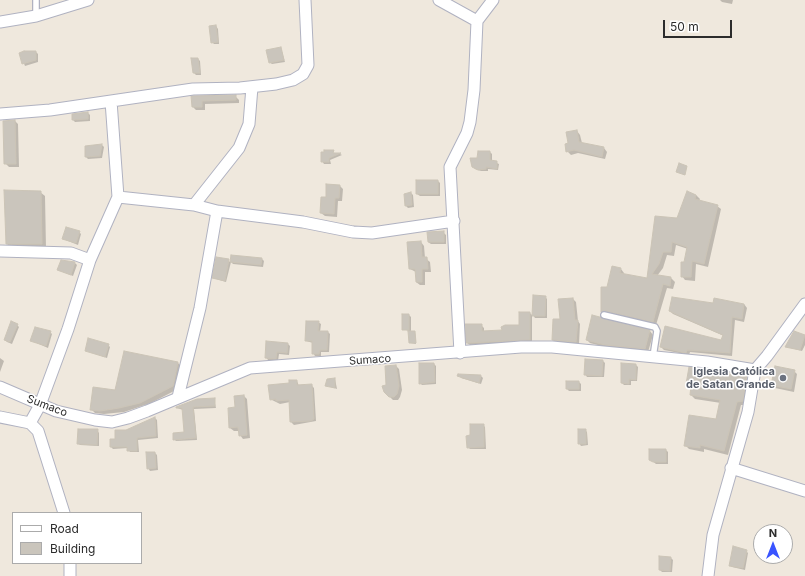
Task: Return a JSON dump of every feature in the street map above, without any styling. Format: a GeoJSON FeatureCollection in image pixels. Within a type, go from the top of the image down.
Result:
{"type":"FeatureCollection","features":[{"type":"Feature","properties":{"kind":"street"},"geometry":{"type":"LineString","coordinates":[[0,22],[36,16],[88,0]]}},
{"type":"Feature","properties":{"kind":"street"},"geometry":{"type":"LineString","coordinates":[[0,114],[50,110],[193,89],[252,87],[293,80],[303,74],[308,65],[305,0]]}},
{"type":"Feature","properties":{"kind":"street"},"geometry":{"type":"LineString","coordinates":[[439,0],[477,21]]}},
{"type":"Feature","properties":{"kind":"street"},"geometry":{"type":"LineString","coordinates":[[460,353],[450,167],[467,133],[470,122],[477,21],[493,0]]}},
{"type":"Feature","properties":{"kind":"street"},"geometry":{"type":"LineString","coordinates":[[194,205],[239,148],[249,124],[252,87]]}},
{"type":"Feature","properties":{"kind":"street"},"geometry":{"type":"LineString","coordinates":[[30,423],[40,405],[68,329],[90,260],[118,197],[111,101]]}},
{"type":"Feature","properties":{"kind":"street"},"geometry":{"type":"LineString","coordinates":[[118,197],[194,205],[217,211],[303,222],[352,232],[372,233],[454,221]]}},
{"type":"Feature","properties":{"kind":"street"},"geometry":{"type":"LineString","coordinates":[[178,397],[200,308],[217,211]]}},
{"type":"Feature","properties":{"kind":"street"},"geometry":{"type":"LineString","coordinates":[[0,251],[71,253],[90,260]]}},
{"type":"Feature","properties":{"kind":"street"},"geometry":{"type":"LineString","coordinates":[[708,576],[713,535],[748,412],[755,370],[805,304]]}},
{"type":"Feature","properties":{"kind":"street","name":"Sumaco"},"geometry":{"type":"LineString","coordinates":[[0,387],[40,405],[78,417],[112,422],[128,418],[250,368],[460,353],[521,347],[552,347],[707,362],[755,370]]}},
{"type":"Feature","properties":{"kind":"street"},"geometry":{"type":"LineString","coordinates":[[0,417],[30,423],[38,431],[64,512]]}},
{"type":"Feature","properties":{"kind":"street"},"geometry":{"type":"LineString","coordinates":[[731,468],[805,491]]}},
{"type":"Feature","properties":{"kind":"street"},"geometry":{"type":"LineString","coordinates":[[70,564],[70,576]]}},
{"type":"Feature","properties":{"kind":"lane"},"geometry":{"type":"LineString","coordinates":[[36,0],[36,16]]}},
{"type":"Feature","properties":{"kind":"lane"},"geometry":{"type":"LineString","coordinates":[[604,316],[655,327],[657,331],[653,357]]}},
{"type":"Feature","properties":{"kind":"building"},"geometry":{"type":"Polygon","coordinates":[[[216,25],[218,42],[211,43],[209,26],[216,25]]]}},
{"type":"Feature","properties":{"kind":"building"},"geometry":{"type":"Polygon","coordinates":[[[281,47],[284,60],[269,63],[266,50],[281,47]]]}},
{"type":"Feature","properties":{"kind":"building"},"geometry":{"type":"Polygon","coordinates":[[[24,51],[36,51],[36,60],[22,64],[19,53],[24,51]]]}},
{"type":"Feature","properties":{"kind":"building"},"geometry":{"type":"Polygon","coordinates":[[[191,58],[198,58],[200,73],[193,73],[191,58]]]}},
{"type":"Feature","properties":{"kind":"building"},"geometry":{"type":"Polygon","coordinates":[[[236,95],[236,100],[202,101],[202,107],[192,107],[191,96],[236,95]]]}},
{"type":"Feature","properties":{"kind":"building"},"geometry":{"type":"Polygon","coordinates":[[[88,112],[88,119],[72,120],[72,114],[88,112]]]}},
{"type":"Feature","properties":{"kind":"building"},"geometry":{"type":"Polygon","coordinates":[[[15,120],[16,164],[4,164],[3,121],[15,120]]]}},
{"type":"Feature","properties":{"kind":"building"},"geometry":{"type":"Polygon","coordinates":[[[577,130],[579,142],[604,147],[602,157],[574,150],[566,152],[565,144],[568,143],[566,132],[577,130]]]}},
{"type":"Feature","properties":{"kind":"building"},"geometry":{"type":"Polygon","coordinates":[[[102,144],[100,156],[85,157],[85,146],[102,144]]]}},
{"type":"Feature","properties":{"kind":"building"},"geometry":{"type":"Polygon","coordinates":[[[324,150],[334,150],[333,153],[341,153],[329,158],[329,162],[321,162],[321,152],[324,152],[324,150]]]}},
{"type":"Feature","properties":{"kind":"building"},"geometry":{"type":"Polygon","coordinates":[[[478,151],[490,151],[490,160],[497,161],[497,169],[486,167],[486,169],[478,170],[472,167],[470,158],[477,158],[478,151]]]}},
{"type":"Feature","properties":{"kind":"building"},"geometry":{"type":"Polygon","coordinates":[[[679,163],[687,166],[685,175],[676,172],[679,163]]]}},
{"type":"Feature","properties":{"kind":"building"},"geometry":{"type":"Polygon","coordinates":[[[416,180],[438,180],[438,194],[416,194],[416,180]]]}},
{"type":"Feature","properties":{"kind":"building"},"geometry":{"type":"Polygon","coordinates":[[[326,184],[340,185],[339,198],[335,198],[334,214],[320,213],[321,197],[326,197],[326,184]]]}},
{"type":"Feature","properties":{"kind":"building"},"geometry":{"type":"Polygon","coordinates":[[[4,190],[41,191],[42,244],[6,244],[4,190]]]}},
{"type":"Feature","properties":{"kind":"building"},"geometry":{"type":"Polygon","coordinates":[[[687,191],[696,195],[695,199],[718,205],[704,264],[692,261],[691,277],[681,277],[681,262],[684,262],[687,247],[672,242],[671,252],[663,252],[659,264],[652,274],[671,277],[670,286],[663,284],[653,322],[605,311],[601,312],[601,287],[607,287],[612,266],[621,268],[620,273],[647,278],[655,216],[677,218],[687,191]]]}},
{"type":"Feature","properties":{"kind":"building"},"geometry":{"type":"Polygon","coordinates":[[[411,192],[412,205],[405,206],[404,194],[411,192]]]}},
{"type":"Feature","properties":{"kind":"building"},"geometry":{"type":"Polygon","coordinates":[[[66,227],[80,231],[76,243],[62,239],[66,227]]]}},
{"type":"Feature","properties":{"kind":"building"},"geometry":{"type":"Polygon","coordinates":[[[444,231],[444,242],[428,242],[427,232],[444,231]]]}},
{"type":"Feature","properties":{"kind":"building"},"geometry":{"type":"Polygon","coordinates":[[[421,241],[422,257],[427,257],[428,269],[422,269],[422,282],[416,282],[415,269],[409,269],[407,242],[421,241]]]}},
{"type":"Feature","properties":{"kind":"building"},"geometry":{"type":"Polygon","coordinates":[[[231,255],[262,258],[261,265],[230,262],[231,255]]]}},
{"type":"Feature","properties":{"kind":"building"},"geometry":{"type":"Polygon","coordinates":[[[216,257],[229,259],[225,281],[212,278],[216,257]]]}},
{"type":"Feature","properties":{"kind":"building"},"geometry":{"type":"Polygon","coordinates":[[[61,260],[75,262],[71,275],[57,270],[61,260]]]}},
{"type":"Feature","properties":{"kind":"building"},"geometry":{"type":"Polygon","coordinates":[[[533,295],[546,296],[545,316],[532,316],[533,295]]]}},
{"type":"Feature","properties":{"kind":"building"},"geometry":{"type":"Polygon","coordinates":[[[672,297],[713,303],[714,298],[744,304],[742,319],[732,317],[730,353],[687,350],[686,353],[660,347],[665,326],[721,340],[723,335],[669,311],[672,297]]]}},
{"type":"Feature","properties":{"kind":"building"},"geometry":{"type":"Polygon","coordinates":[[[573,298],[575,320],[578,320],[576,342],[552,340],[553,319],[560,319],[558,299],[573,298]]]}},
{"type":"Feature","properties":{"kind":"building"},"geometry":{"type":"Polygon","coordinates":[[[519,312],[530,312],[530,340],[466,343],[465,324],[482,324],[482,331],[502,330],[501,327],[505,325],[519,325],[519,312]]]}},
{"type":"Feature","properties":{"kind":"building"},"geometry":{"type":"Polygon","coordinates":[[[402,314],[409,314],[409,330],[402,330],[402,314]]]}},
{"type":"Feature","properties":{"kind":"building"},"geometry":{"type":"Polygon","coordinates":[[[592,315],[650,330],[645,349],[605,345],[586,340],[592,315]]]}},
{"type":"Feature","properties":{"kind":"building"},"geometry":{"type":"Polygon","coordinates":[[[11,321],[18,324],[10,342],[4,340],[11,321]]]}},
{"type":"Feature","properties":{"kind":"building"},"geometry":{"type":"Polygon","coordinates":[[[306,321],[319,321],[318,331],[328,331],[327,350],[320,350],[319,354],[312,354],[312,341],[305,341],[306,321]]]}},
{"type":"Feature","properties":{"kind":"building"},"geometry":{"type":"Polygon","coordinates":[[[35,327],[51,331],[46,346],[30,341],[35,327]]]}},
{"type":"Feature","properties":{"kind":"building"},"geometry":{"type":"Polygon","coordinates":[[[408,331],[415,331],[416,343],[409,343],[408,331]]]}},
{"type":"Feature","properties":{"kind":"building"},"geometry":{"type":"Polygon","coordinates":[[[794,331],[805,335],[800,350],[785,347],[794,331]]]}},
{"type":"Feature","properties":{"kind":"building"},"geometry":{"type":"Polygon","coordinates":[[[88,338],[109,344],[105,357],[85,351],[88,338]]]}},
{"type":"Feature","properties":{"kind":"building"},"geometry":{"type":"Polygon","coordinates":[[[266,341],[288,343],[287,353],[277,352],[276,359],[265,358],[266,341]]]}},
{"type":"Feature","properties":{"kind":"building"},"geometry":{"type":"Polygon","coordinates":[[[124,351],[178,362],[173,386],[140,403],[100,411],[90,410],[93,387],[115,390],[124,351]]]}},
{"type":"Feature","properties":{"kind":"building"},"geometry":{"type":"Polygon","coordinates":[[[585,359],[603,360],[602,376],[584,375],[585,359]]]}},
{"type":"Feature","properties":{"kind":"building"},"geometry":{"type":"Polygon","coordinates":[[[419,363],[434,363],[435,382],[419,384],[419,363]]]}},
{"type":"Feature","properties":{"kind":"building"},"geometry":{"type":"Polygon","coordinates":[[[621,363],[636,364],[636,380],[629,379],[629,384],[621,383],[621,363]]]}},
{"type":"Feature","properties":{"kind":"building"},"geometry":{"type":"Polygon","coordinates":[[[396,365],[399,386],[397,394],[394,397],[389,397],[384,392],[382,386],[386,385],[385,366],[396,365]]]}},
{"type":"Feature","properties":{"kind":"building","name":"Iglesia Católica de Satan Grande"},"geometry":{"type":"Polygon","coordinates":[[[775,366],[795,370],[791,389],[771,385],[775,366]]]}},
{"type":"Feature","properties":{"kind":"building"},"geometry":{"type":"Polygon","coordinates":[[[689,367],[747,377],[743,401],[737,402],[724,451],[700,445],[700,448],[684,446],[689,415],[716,419],[720,400],[690,395],[691,385],[686,384],[689,367]]]}},
{"type":"Feature","properties":{"kind":"building"},"geometry":{"type":"Polygon","coordinates":[[[458,374],[481,375],[479,383],[457,376],[458,374]]]}},
{"type":"Feature","properties":{"kind":"building"},"geometry":{"type":"Polygon","coordinates":[[[335,378],[335,388],[325,386],[327,379],[335,378]]]}},
{"type":"Feature","properties":{"kind":"building"},"geometry":{"type":"Polygon","coordinates":[[[289,380],[297,380],[297,385],[312,384],[314,419],[311,421],[290,422],[289,400],[270,400],[268,385],[289,383],[289,380]]]}},
{"type":"Feature","properties":{"kind":"building"},"geometry":{"type":"Polygon","coordinates":[[[566,381],[579,381],[579,389],[566,389],[566,381]]]}},
{"type":"Feature","properties":{"kind":"building"},"geometry":{"type":"Polygon","coordinates":[[[244,395],[247,435],[239,436],[238,427],[229,428],[228,408],[235,407],[234,396],[244,395]]]}},
{"type":"Feature","properties":{"kind":"building"},"geometry":{"type":"Polygon","coordinates":[[[215,398],[215,406],[193,407],[196,438],[173,440],[173,433],[184,432],[182,408],[176,407],[197,399],[215,398]]]}},
{"type":"Feature","properties":{"kind":"building"},"geometry":{"type":"Polygon","coordinates":[[[155,417],[156,436],[137,438],[137,451],[127,451],[127,447],[110,447],[110,439],[115,439],[115,430],[126,430],[155,417]]]}},
{"type":"Feature","properties":{"kind":"building"},"geometry":{"type":"Polygon","coordinates":[[[470,424],[484,424],[484,447],[467,448],[466,436],[470,435],[470,424]]]}},
{"type":"Feature","properties":{"kind":"building"},"geometry":{"type":"Polygon","coordinates":[[[78,429],[98,429],[97,445],[77,444],[78,429]]]}},
{"type":"Feature","properties":{"kind":"building"},"geometry":{"type":"Polygon","coordinates":[[[578,429],[586,429],[586,444],[578,444],[578,429]]]}},
{"type":"Feature","properties":{"kind":"building"},"geometry":{"type":"Polygon","coordinates":[[[649,449],[666,449],[666,462],[653,462],[649,460],[649,449]]]}},
{"type":"Feature","properties":{"kind":"building"},"geometry":{"type":"Polygon","coordinates":[[[146,452],[155,452],[156,468],[147,469],[146,452]]]}},
{"type":"Feature","properties":{"kind":"building"},"geometry":{"type":"Polygon","coordinates":[[[733,546],[747,550],[743,568],[729,566],[733,546]]]}},
{"type":"Feature","properties":{"kind":"building"},"geometry":{"type":"Polygon","coordinates":[[[659,556],[671,557],[670,571],[659,570],[659,556]]]}},
{"type":"Feature","properties":{"kind":"place","name":"Iglesia Católica de Satan Grande"},"geometry":{"type":"Point","coordinates":[783,378]}}]}
